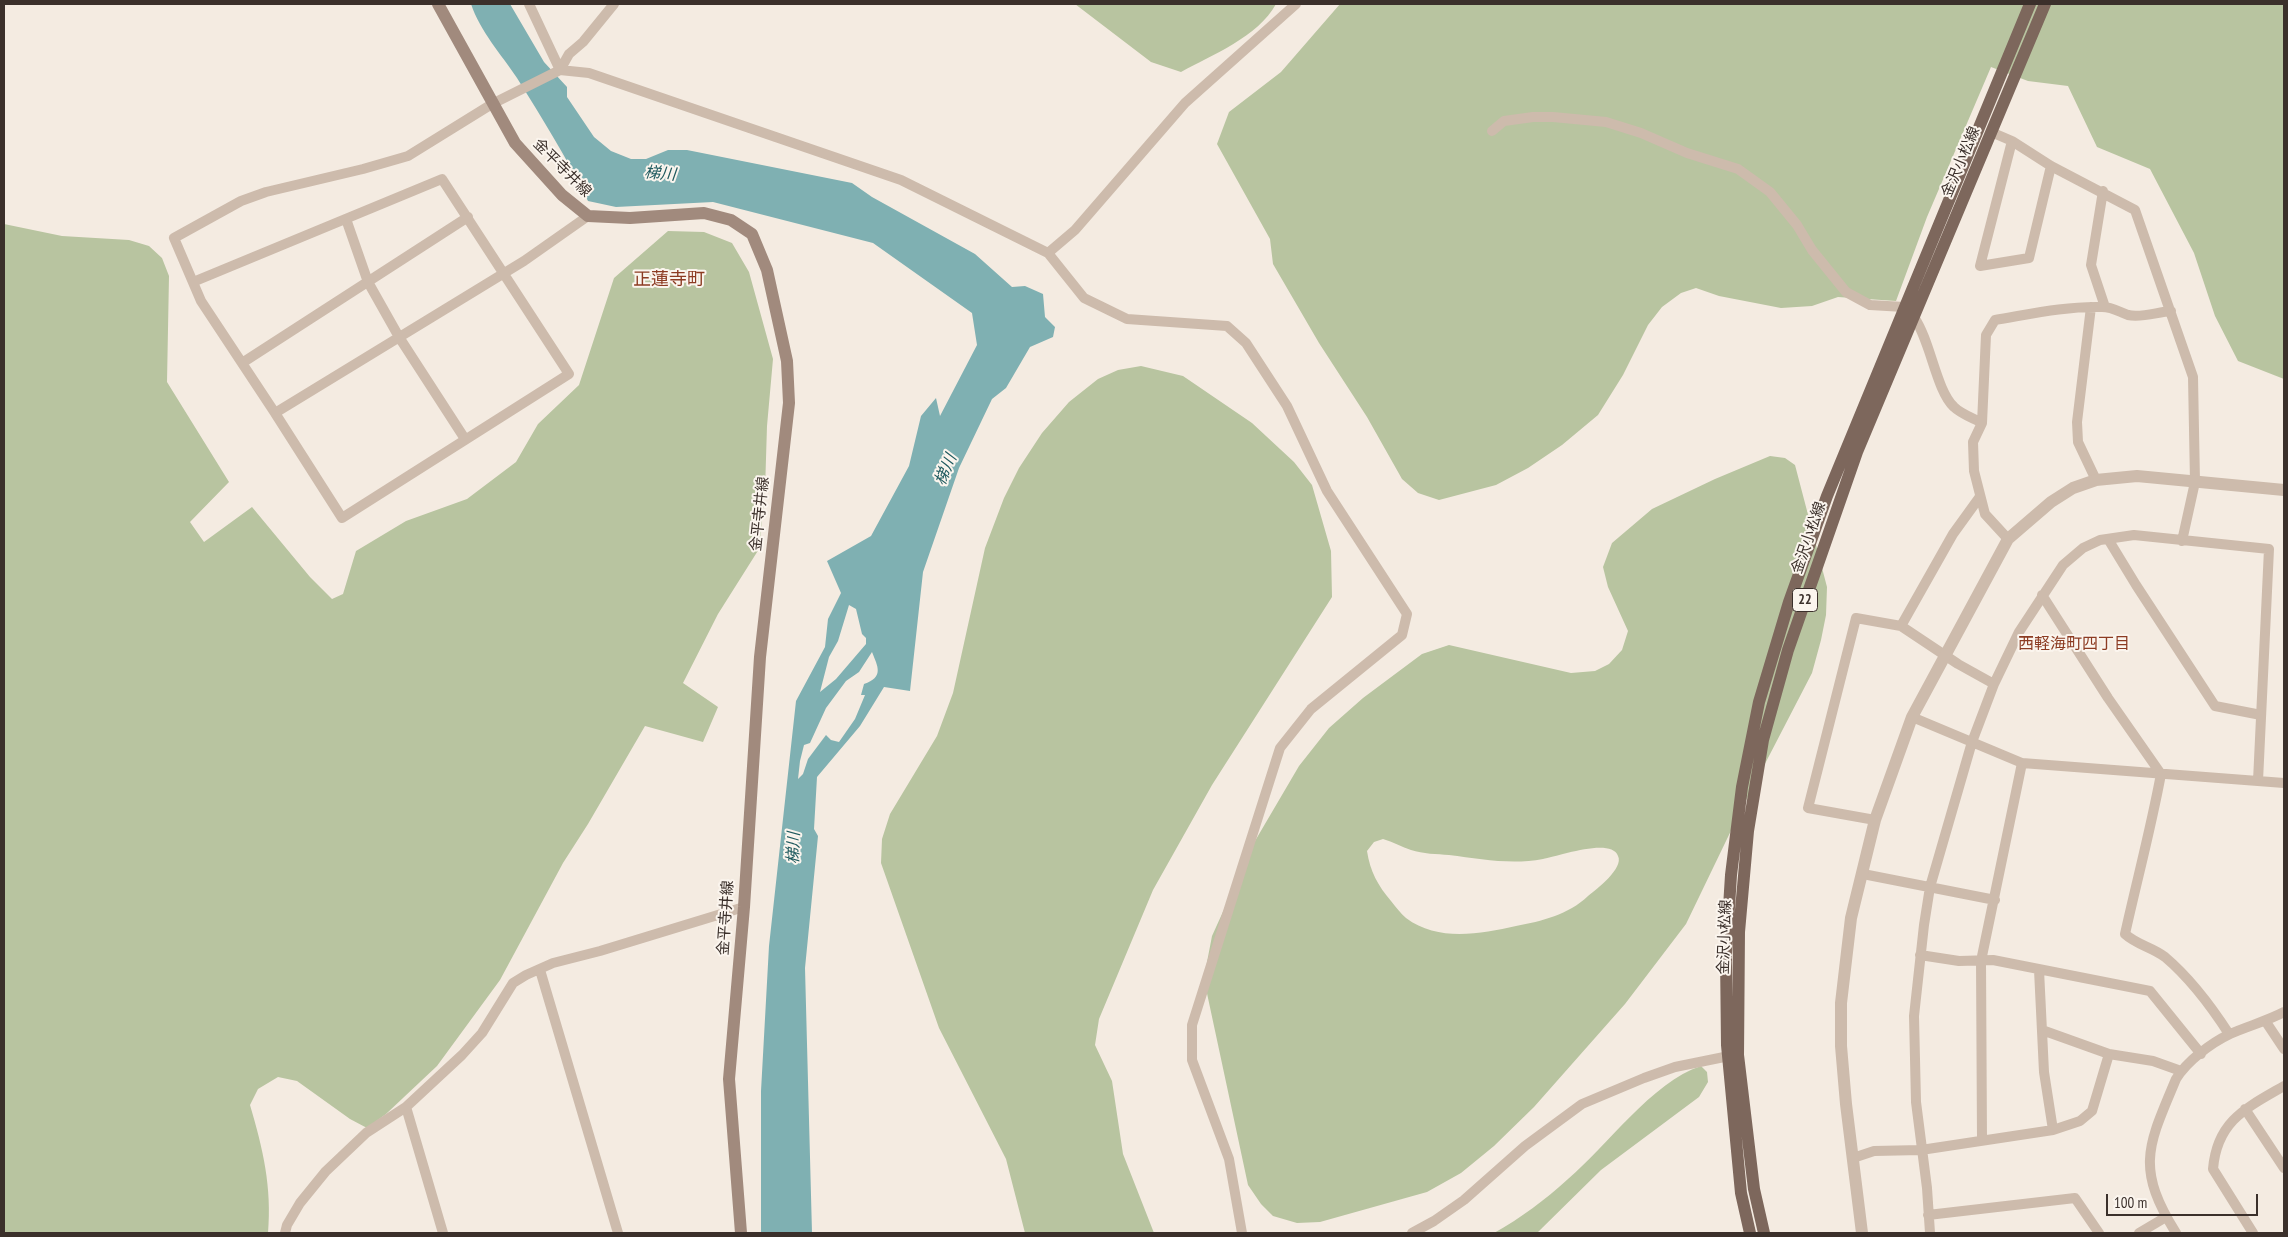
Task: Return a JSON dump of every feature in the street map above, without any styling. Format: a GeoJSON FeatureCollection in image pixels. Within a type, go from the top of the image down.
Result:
{"type":"FeatureCollection","features":[{"type":"Feature","properties":{"kind":"main road","name":"金平寺井線"},"geometry":{"type":"LineString","coordinates":[[438,4],[515,143],[562,195],[588,216],[630,218],[704,213],[731,220],[752,234],[766,270],[787,361],[789,403],[760,657],[744,907],[730,1079],[741,1233]]}},
{"type":"Feature","properties":{"kind":"main road","name":"金沢小松線"},"geometry":{"type":"LineString","coordinates":[[1750,1233],[1741,1193],[1726,956],[1731,875],[1742,787],[1759,702],[1789,602],[1826,496],[2030,4]]}},
{"type":"Feature","properties":{"kind":"main road","name":"金沢小松線"},"geometry":{"type":"LineString","coordinates":[[1764,1233],[1754,1189],[1733,1055],[1748,831],[1763,740],[1788,650],[1857,452],[2045,4]]}},
{"type":"Feature","properties":{"kind":"street"},"geometry":{"type":"LineString","coordinates":[[529,4],[560,70]]}},
{"type":"Feature","properties":{"kind":"street"},"geometry":{"type":"LineString","coordinates":[[193,282],[442,179],[569,374],[342,518],[275,412],[201,301],[174,238],[241,201],[266,192],[363,169],[408,156],[492,104],[560,70],[569,54],[583,42],[614,4]]}},
{"type":"Feature","properties":{"kind":"street"},"geometry":{"type":"LineString","coordinates":[[1048,253],[1075,230],[1185,103],[1296,4]]}},
{"type":"Feature","properties":{"kind":"street"},"geometry":{"type":"LineString","coordinates":[[560,70],[589,73],[901,180],[1048,253],[1084,298],[1127,319],[1227,326],[1246,343],[1287,406],[1327,491],[1407,614],[1402,635],[1311,709],[1280,748],[1192,1025],[1192,1060],[1229,1159],[1242,1233]]}},
{"type":"Feature","properties":{"kind":"street"},"geometry":{"type":"LineString","coordinates":[[1492,131],[1504,121],[1533,117],[1606,122],[1641,133],[1686,153],[1738,169],[1770,192],[1798,225],[1812,250],[1846,292],[1870,305],[1904,308]]}},
{"type":"Feature","properties":{"kind":"street"},"geometry":{"type":"LineString","coordinates":[[1991,132],[2012,141],[2051,166],[2103,191],[2135,210],[2193,377],[2195,482],[2182,541]]}},
{"type":"Feature","properties":{"kind":"street"},"geometry":{"type":"LineString","coordinates":[[2012,141],[1980,266],[2029,258],[2051,166]]}},
{"type":"Feature","properties":{"kind":"street"},"geometry":{"type":"LineString","coordinates":[[2103,191],[2091,265],[2105,307]]}},
{"type":"Feature","properties":{"kind":"street"},"geometry":{"type":"LineString","coordinates":[[275,412],[504,273],[588,216]]}},
{"type":"Feature","properties":{"kind":"street"},"geometry":{"type":"LineString","coordinates":[[242,363],[468,217]]}},
{"type":"Feature","properties":{"kind":"street"},"geometry":{"type":"LineString","coordinates":[[346,219],[368,282],[399,337],[465,439]]}},
{"type":"Feature","properties":{"kind":"street"},"geometry":{"type":"LineString","coordinates":[[2091,307],[2077,422],[2078,442],[2096,480]]}},
{"type":"Feature","properties":{"kind":"street"},"geometry":{"type":"LineString","coordinates":[[2008,539],[1985,514],[1979,498],[1974,471],[1973,442],[1982,423],[1986,335],[1995,320],[2056,308],[2105,307],[2140,316],[2171,311]]}},
{"type":"Feature","properties":{"kind":"street"},"geometry":{"type":"LineString","coordinates":[[1914,317],[1922,328],[1946,396],[1955,408],[1982,423]]}},
{"type":"Feature","properties":{"kind":"street"},"geometry":{"type":"LineString","coordinates":[[1862,1233],[1852,1158],[1841,1046],[1842,1003],[1851,918],[1875,820],[1912,717],[1944,654],[2008,539],[2051,502],[2073,488],[2096,480],[2137,476],[2284,490]]}},
{"type":"Feature","properties":{"kind":"street"},"geometry":{"type":"LineString","coordinates":[[1901,626],[1953,534],[1979,498]]}},
{"type":"Feature","properties":{"kind":"street"},"geometry":{"type":"LineString","coordinates":[[1930,1233],[1916,1102],[1914,1016],[1920,955],[1930,887],[1972,742],[1994,684],[2019,632],[2042,595],[2063,566],[2083,548],[2108,539],[2134,535],[2269,548],[2258,781]]}},
{"type":"Feature","properties":{"kind":"street"},"geometry":{"type":"LineString","coordinates":[[2108,539],[2215,706],[2261,715]]}},
{"type":"Feature","properties":{"kind":"street"},"geometry":{"type":"LineString","coordinates":[[2042,595],[2108,698],[2161,774],[2150,830],[2125,934],[2133,941],[2163,956],[2189,979],[2229,1034]]}},
{"type":"Feature","properties":{"kind":"street"},"geometry":{"type":"LineString","coordinates":[[1875,820],[1808,808],[1856,618],[1901,626],[1994,684]]}},
{"type":"Feature","properties":{"kind":"street"},"geometry":{"type":"LineString","coordinates":[[1912,717],[2022,763],[2284,783]]}},
{"type":"Feature","properties":{"kind":"street"},"geometry":{"type":"LineString","coordinates":[[1982,1140],[1981,961],[2022,763]]}},
{"type":"Feature","properties":{"kind":"street"},"geometry":{"type":"LineString","coordinates":[[1863,874],[1994,900]]}},
{"type":"Feature","properties":{"kind":"street"},"geometry":{"type":"LineString","coordinates":[[285,1233],[300,1203],[326,1171],[366,1133],[406,1107],[462,1055],[482,1033],[513,984],[526,975],[553,964],[600,952],[744,907]]}},
{"type":"Feature","properties":{"kind":"street"},"geometry":{"type":"LineString","coordinates":[[1920,955],[1959,961],[1993,960],[2150,991],[2201,1054]]}},
{"type":"Feature","properties":{"kind":"street"},"geometry":{"type":"LineString","coordinates":[[540,970],[618,1233]]}},
{"type":"Feature","properties":{"kind":"street"},"geometry":{"type":"LineString","coordinates":[[2038,970],[2044,1072],[2053,1130]]}},
{"type":"Feature","properties":{"kind":"street"},"geometry":{"type":"LineString","coordinates":[[2176,1233],[2166,1217],[2154,1190],[2149,1168],[2149,1150],[2158,1121],[2180,1071],[2229,1034],[2266,1022],[2284,1012]]}},
{"type":"Feature","properties":{"kind":"street"},"geometry":{"type":"LineString","coordinates":[[2266,1022],[2284,1049]]}},
{"type":"Feature","properties":{"kind":"street"},"geometry":{"type":"LineString","coordinates":[[2042,1030],[2109,1054],[2153,1061],[2180,1071]]}},
{"type":"Feature","properties":{"kind":"street"},"geometry":{"type":"LineString","coordinates":[[1852,1158],[1874,1151],[1921,1150],[2053,1130],[2080,1121],[2092,1111],[2109,1054]]}},
{"type":"Feature","properties":{"kind":"street"},"geometry":{"type":"LineString","coordinates":[[1412,1233],[1434,1221],[1464,1200],[1524,1146],[1582,1104],[1675,1067],[1733,1055]]}},
{"type":"Feature","properties":{"kind":"street"},"geometry":{"type":"LineString","coordinates":[[2253,1233],[2213,1169],[2214,1159],[2222,1132],[2245,1108],[2284,1086]]}},
{"type":"Feature","properties":{"kind":"street"},"geometry":{"type":"LineString","coordinates":[[406,1107],[444,1233]]}},
{"type":"Feature","properties":{"kind":"street"},"geometry":{"type":"LineString","coordinates":[[2245,1108],[2284,1168]]}},
{"type":"Feature","properties":{"kind":"street"},"geometry":{"type":"LineString","coordinates":[[1928,1215],[2075,1198],[2099,1233]]}},
{"type":"Feature","properties":{"kind":"street"},"geometry":{"type":"LineString","coordinates":[[2139,1233],[2166,1217]]}},
{"type":"Feature","properties":{"kind":"green space"},"geometry":{"type":"Polygon","coordinates":[[[1075,4],[1276,4],[1268,16],[1246,36],[1181,72],[1151,62],[1075,4]]]}},
{"type":"Feature","properties":{"kind":"green space"},"geometry":{"type":"Polygon","coordinates":[[[1340,4],[2284,4],[2284,379],[2238,361],[2215,316],[2194,253],[2150,169],[2097,147],[2068,86],[2028,81],[1991,67],[1927,217],[1896,301],[1838,297],[1812,306],[1781,308],[1719,296],[1696,288],[1681,293],[1662,307],[1648,325],[1623,375],[1598,415],[1562,445],[1528,468],[1496,485],[1439,500],[1418,493],[1402,479],[1367,417],[1319,343],[1273,264],[1270,239],[1217,144],[1229,112],[1281,72],[1340,4]]]}},
{"type":"Feature","properties":{"kind":"green space"},"geometry":{"type":"Polygon","coordinates":[[[4,224],[62,236],[129,240],[149,246],[162,258],[169,276],[167,382],[229,482],[190,522],[204,542],[252,507],[310,577],[332,599],[343,594],[356,551],[406,521],[467,499],[516,462],[538,424],[579,385],[614,278],[668,231],[704,232],[732,243],[749,272],[773,359],[767,426],[765,491],[759,549],[718,614],[683,683],[718,707],[703,742],[645,726],[563,863],[500,980],[437,1066],[386,1114],[367,1128],[350,1119],[297,1081],[278,1077],[258,1089],[250,1105],[265,1168],[269,1200],[268,1233],[4,1233],[4,224]]]}},
{"type":"Feature","properties":{"kind":"green space"},"geometry":{"type":"Polygon","coordinates":[[[1141,366],[1183,376],[1252,423],[1294,462],[1312,485],[1331,551],[1332,597],[1212,785],[1153,890],[1099,1019],[1095,1045],[1112,1081],[1123,1154],[1154,1233],[1025,1233],[1006,1159],[939,1028],[881,863],[882,839],[890,814],[937,736],[953,693],[985,548],[1004,498],[1019,468],[1042,433],[1069,402],[1098,379],[1118,370],[1141,366]]]}},
{"type":"Feature","properties":{"kind":"green space"},"geometry":{"type":"Polygon","coordinates":[[[1770,456],[1785,458],[1795,465],[1827,587],[1826,615],[1812,673],[1740,812],[1686,924],[1625,1004],[1534,1107],[1494,1146],[1461,1173],[1427,1192],[1320,1222],[1297,1223],[1273,1216],[1261,1204],[1248,1185],[1205,984],[1212,936],[1255,841],[1299,766],[1329,728],[1363,698],[1422,654],[1449,645],[1571,673],[1595,671],[1609,664],[1622,650],[1628,631],[1608,587],[1603,567],[1612,543],[1652,509],[1715,479],[1770,456]],[[1383,839],[1374,842],[1367,851],[1372,872],[1378,884],[1406,918],[1418,926],[1445,933],[1488,932],[1535,922],[1563,913],[1580,903],[1603,883],[1614,872],[1619,861],[1618,856],[1613,851],[1605,848],[1583,850],[1531,861],[1508,861],[1430,854],[1408,849],[1383,839]]]}},
{"type":"Feature","properties":{"kind":"green space"},"geometry":{"type":"Polygon","coordinates":[[[1701,1066],[1707,1072],[1708,1082],[1699,1097],[1601,1170],[1537,1233],[1494,1233],[1523,1215],[1559,1187],[1631,1116],[1665,1086],[1683,1074],[1701,1066]]]}},
{"type":"Feature","properties":{"kind":"water","name":"梯川"},"geometry":{"type":"Polygon","coordinates":[[[471,4],[510,4],[544,62],[567,87],[567,97],[594,137],[611,151],[631,159],[646,159],[668,150],[687,150],[852,183],[872,197],[975,254],[1012,287],[1025,286],[1043,294],[1045,317],[1055,327],[1053,337],[1030,347],[1006,388],[992,399],[959,468],[923,572],[910,691],[884,687],[860,726],[817,777],[814,829],[818,836],[805,968],[812,1233],[761,1233],[761,1091],[769,946],[796,701],[825,647],[828,619],[841,593],[827,561],[871,536],[909,466],[921,416],[936,398],[940,416],[977,345],[972,313],[873,243],[713,202],[616,207],[588,201],[545,123],[517,78],[485,33],[471,4]],[[849,605],[838,641],[829,657],[820,692],[836,679],[866,644],[866,638],[862,634],[856,609],[849,605]],[[872,652],[859,672],[846,681],[826,708],[810,743],[804,745],[798,779],[803,774],[808,759],[826,735],[831,740],[839,742],[855,719],[865,695],[861,695],[864,684],[877,675],[878,671],[872,652]]]}},
{"type":"Feature","properties":{"kind":"district","name":"正蓮寺町"},"geometry":{"type":"Point","coordinates":[669,280]}},
{"type":"Feature","properties":{"kind":"district","name":"西軽海町四丁目"},"geometry":{"type":"Point","coordinates":[2074,644]}}]}
